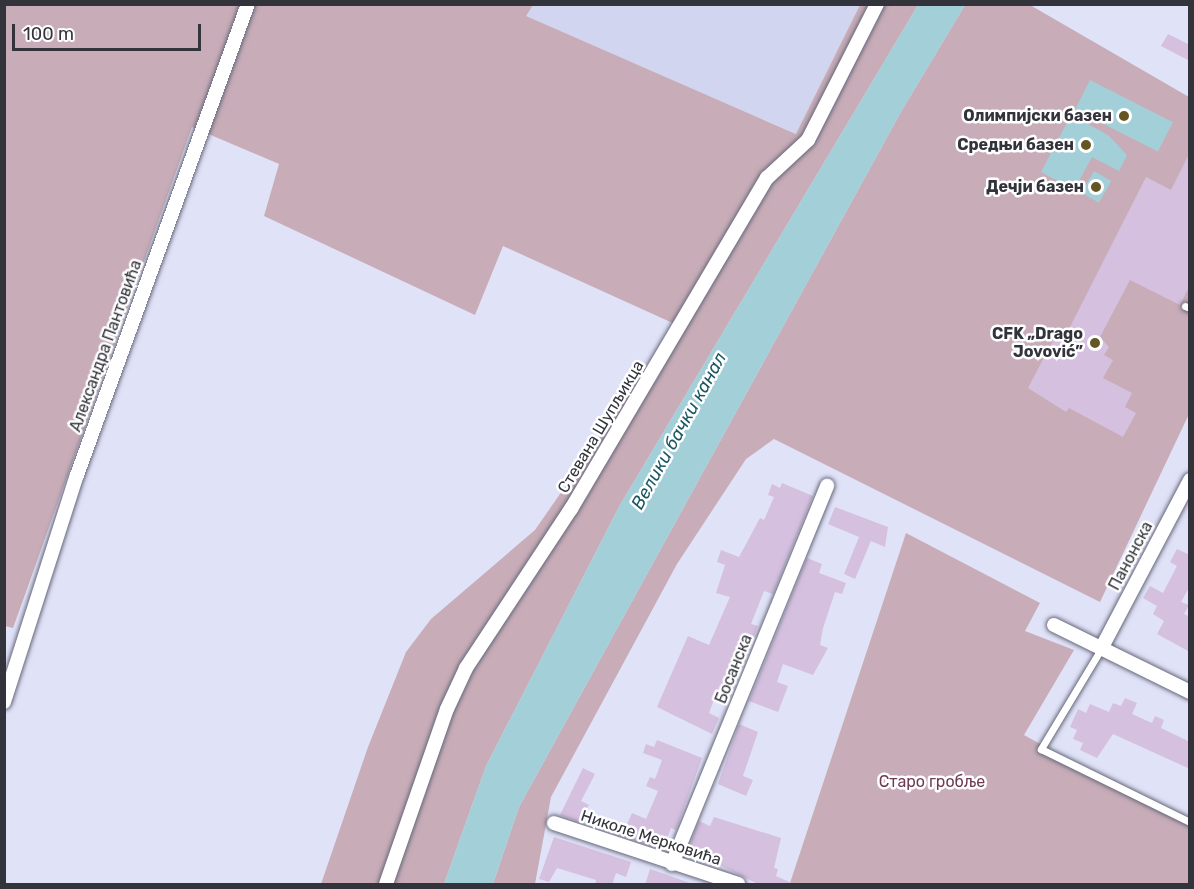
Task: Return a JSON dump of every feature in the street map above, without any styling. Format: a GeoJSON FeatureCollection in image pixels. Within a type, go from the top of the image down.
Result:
{"type":"FeatureCollection","features":[{"type":"Feature","properties":{"kind":"street","name":"Александра Пантовића"},"geometry":{"type":"LineString","coordinates":[[4,702],[77,475],[248,4]]}},
{"type":"Feature","properties":{"kind":"street","name":"Стевана Шупљикца"},"geometry":{"type":"LineString","coordinates":[[386,885],[447,709],[466,668],[571,509],[767,177],[808,140],[877,4]]}},
{"type":"Feature","properties":{"kind":"street","name":"Панонска"},"geometry":{"type":"LineString","coordinates":[[1101,648],[1190,480]]}},
{"type":"Feature","properties":{"kind":"street","name":"Босанска"},"geometry":{"type":"LineString","coordinates":[[672,864],[827,486]]}},
{"type":"Feature","properties":{"kind":"street"},"geometry":{"type":"LineString","coordinates":[[1054,625],[1190,692]]}},
{"type":"Feature","properties":{"kind":"street","name":"Николе Мерковића"},"geometry":{"type":"LineString","coordinates":[[554,823],[738,885]]}},
{"type":"Feature","properties":{"kind":"lane"},"geometry":{"type":"LineString","coordinates":[[1101,648],[1041,749],[1190,822]]}},
{"type":"Feature","properties":{"kind":"shaded area"},"geometry":{"type":"Polygon","coordinates":[[[533,4],[860,5],[797,134],[525,16],[533,4]]]}},
{"type":"Feature","properties":{"kind":"green space"},"geometry":{"type":"Polygon","coordinates":[[[4,5],[533,5],[526,16],[796,134],[860,5],[918,5],[620,505],[486,766],[444,884],[321,884],[368,747],[406,652],[431,619],[535,530],[677,325],[503,246],[475,315],[264,216],[279,164],[192,127],[13,628],[5,626],[4,5]]]}},
{"type":"Feature","properties":{"kind":"green space"},"geometry":{"type":"Polygon","coordinates":[[[965,5],[1030,5],[1189,97],[1189,414],[1100,602],[774,439],[746,459],[677,564],[551,797],[535,884],[493,884],[519,807],[902,110],[965,5]]]}},
{"type":"Feature","properties":{"kind":"green space","name":"Старо гробље"},"geometry":{"type":"Polygon","coordinates":[[[906,533],[1040,603],[1025,631],[1074,650],[1024,735],[1189,826],[1189,884],[790,883],[906,533]]]}},
{"type":"Feature","properties":{"kind":"water","name":"Велики бачки канал"},"geometry":{"type":"Polygon","coordinates":[[[918,5],[965,5],[902,110],[519,807],[493,884],[444,884],[486,766],[620,505],[918,5]]]}},
{"type":"Feature","properties":{"kind":"water","name":"Олимпијски базен"},"geometry":{"type":"Polygon","coordinates":[[[1090,80],[1173,122],[1158,152],[1075,109],[1090,80]]]}},
{"type":"Feature","properties":{"kind":"water","name":"Средњи базен"},"geometry":{"type":"Polygon","coordinates":[[[1071,115],[1108,135],[1127,155],[1119,171],[1092,157],[1074,190],[1041,172],[1071,115]]]}},
{"type":"Feature","properties":{"kind":"water","name":"Дечји базен"},"geometry":{"type":"Polygon","coordinates":[[[1094,171],[1111,181],[1099,203],[1082,193],[1094,171]]]}},
{"type":"Feature","properties":{"kind":"building"},"geometry":{"type":"Polygon","coordinates":[[[1168,34],[1190,45],[1190,61],[1161,46],[1168,34]]]}},
{"type":"Feature","properties":{"kind":"building"},"geometry":{"type":"Polygon","coordinates":[[[1190,152],[1190,285],[1180,305],[1130,280],[1100,337],[1109,347],[1104,355],[1113,360],[1103,378],[1132,393],[1125,407],[1136,413],[1123,437],[1069,408],[1066,412],[1028,388],[1058,331],[1066,335],[1146,177],[1171,190],[1190,152]]]}},
{"type":"Feature","properties":{"kind":"building"},"geometry":{"type":"Polygon","coordinates":[[[782,483],[813,496],[773,594],[764,591],[751,624],[758,626],[739,676],[736,675],[728,695],[717,691],[709,713],[719,718],[712,734],[657,707],[688,636],[709,645],[730,597],[716,593],[725,565],[717,562],[721,550],[739,557],[760,518],[764,520],[774,497],[768,495],[772,484],[780,488],[782,483]]]}},
{"type":"Feature","properties":{"kind":"building"},"geometry":{"type":"Polygon","coordinates":[[[835,507],[888,527],[885,547],[871,541],[855,579],[844,574],[859,537],[828,524],[835,507]]]}},
{"type":"Feature","properties":{"kind":"building"},"geometry":{"type":"Polygon","coordinates":[[[1177,549],[1190,555],[1190,586],[1181,602],[1189,605],[1184,614],[1190,617],[1190,652],[1157,634],[1164,621],[1153,614],[1157,606],[1143,598],[1150,586],[1163,593],[1177,566],[1170,562],[1177,549]]]}},
{"type":"Feature","properties":{"kind":"building"},"geometry":{"type":"Polygon","coordinates":[[[807,558],[822,564],[819,573],[846,583],[842,594],[835,592],[820,645],[828,648],[813,675],[783,664],[777,682],[788,686],[778,712],[749,701],[807,558]]]}},
{"type":"Feature","properties":{"kind":"building"},"geometry":{"type":"Polygon","coordinates":[[[1125,698],[1137,703],[1132,714],[1152,723],[1155,716],[1164,720],[1161,728],[1190,742],[1190,769],[1113,734],[1097,758],[1080,750],[1083,743],[1073,739],[1077,730],[1070,727],[1078,709],[1086,713],[1090,704],[1109,712],[1113,703],[1121,706],[1125,698]]]}},
{"type":"Feature","properties":{"kind":"building"},"geometry":{"type":"Polygon","coordinates":[[[739,724],[758,732],[743,776],[753,780],[746,796],[718,784],[739,724]]]}},
{"type":"Feature","properties":{"kind":"building"},"geometry":{"type":"Polygon","coordinates":[[[657,740],[702,758],[676,830],[671,828],[663,850],[600,829],[603,821],[625,829],[632,813],[646,819],[658,791],[646,786],[650,777],[655,779],[662,760],[643,753],[646,744],[654,747],[657,740]]]}},
{"type":"Feature","properties":{"kind":"building"},"geometry":{"type":"Polygon","coordinates":[[[583,768],[595,774],[581,801],[589,805],[578,822],[560,815],[583,768]]]}},
{"type":"Feature","properties":{"kind":"building"},"geometry":{"type":"Polygon","coordinates":[[[714,817],[781,838],[774,868],[778,869],[776,876],[796,885],[760,885],[701,856],[699,861],[685,856],[699,821],[710,826],[714,817]]]}},
{"type":"Feature","properties":{"kind":"building"},"geometry":{"type":"Polygon","coordinates":[[[554,837],[631,862],[626,877],[616,873],[612,885],[595,885],[596,880],[557,868],[549,882],[539,879],[554,837]]]}},
{"type":"Feature","properties":{"kind":"building"},"geometry":{"type":"Polygon","coordinates":[[[650,869],[690,883],[690,885],[645,885],[650,869]]]}},
{"type":"Feature","properties":{"kind":"place","name":"Олимпијски базен"},"geometry":{"type":"Point","coordinates":[1124,116]}},
{"type":"Feature","properties":{"kind":"place","name":"Средњи базен"},"geometry":{"type":"Point","coordinates":[1086,145]}},
{"type":"Feature","properties":{"kind":"place","name":"Дечји базен"},"geometry":{"type":"Point","coordinates":[1096,187]}},
{"type":"Feature","properties":{"kind":"place","name":"CFK „Drago Jovović”"},"geometry":{"type":"Point","coordinates":[1095,343]}}]}
